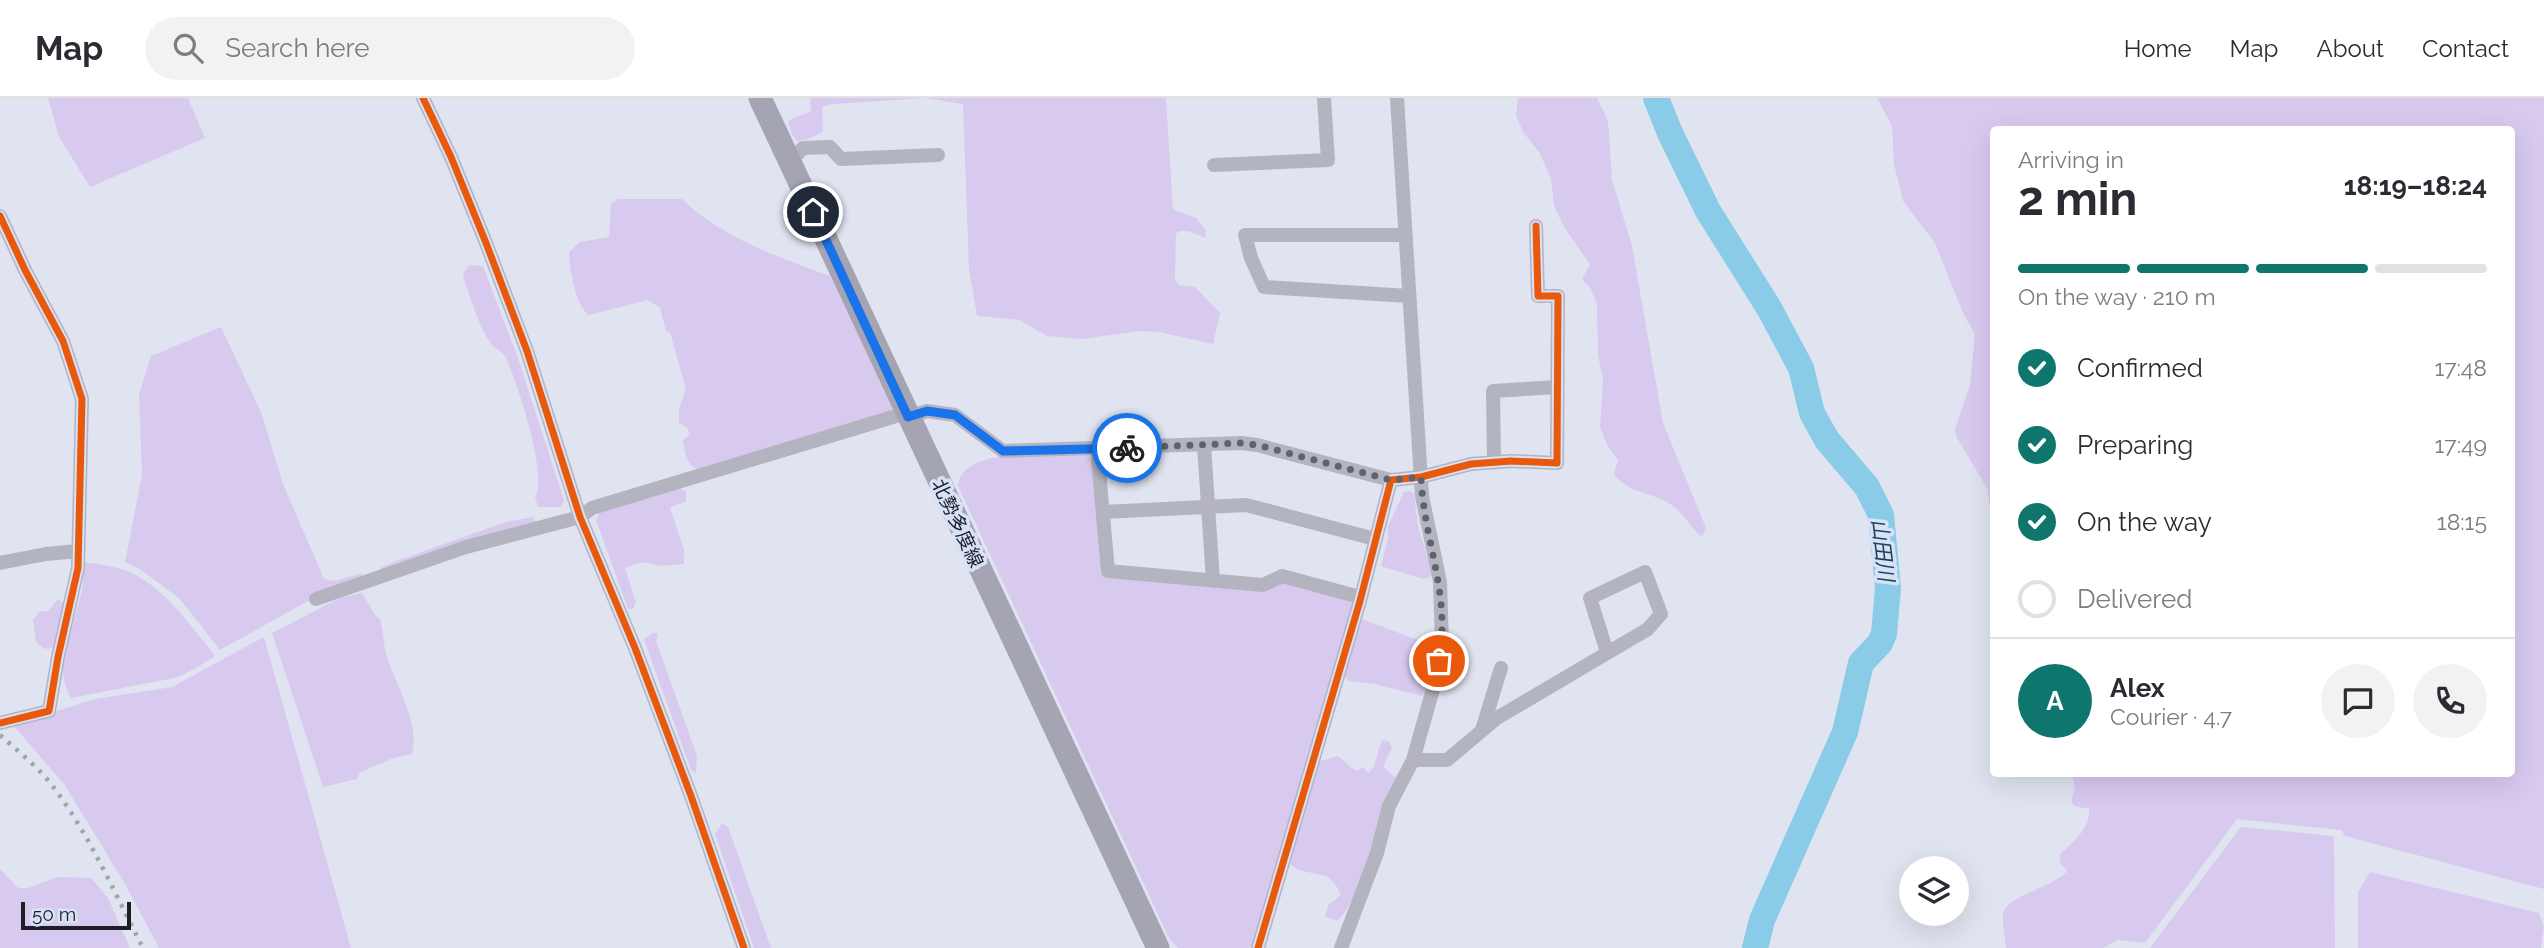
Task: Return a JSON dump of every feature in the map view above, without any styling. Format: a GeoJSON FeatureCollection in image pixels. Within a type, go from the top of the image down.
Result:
{"type":"FeatureCollection","features":[{"type":"Feature","properties":{"kind":"main road","name":"北勢多度線"},"geometry":{"type":"LineString","coordinates":[[760,98],[1158,948]]}},
{"type":"Feature","properties":{"kind":"street"},"geometry":{"type":"LineString","coordinates":[[424,98],[461,181],[527,351],[580,517],[635,649],[691,796],[744,948]]}},
{"type":"Feature","properties":{"kind":"street"},"geometry":{"type":"LineString","coordinates":[[1214,165],[1328,160],[1324,98]]}},
{"type":"Feature","properties":{"kind":"street"},"geometry":{"type":"LineString","coordinates":[[1341,948],[1377,853],[1386,815],[1413,760],[1435,682],[1442,643],[1441,589],[1422,496],[1397,98]]}},
{"type":"Feature","properties":{"kind":"street"},"geometry":{"type":"LineString","coordinates":[[790,162],[803,148],[830,147],[841,159],[938,155]]}},
{"type":"Feature","properties":{"kind":"street"},"geometry":{"type":"LineString","coordinates":[[0,216],[63,341],[82,399],[78,568],[49,711],[0,722]]}},
{"type":"Feature","properties":{"kind":"street"},"geometry":{"type":"LineString","coordinates":[[316,599],[466,547],[580,517],[604,505],[927,411],[955,415],[1003,451],[1257,445],[1391,480],[1421,477],[1457,466],[1494,462],[1557,463],[1558,296],[1538,296],[1536,226]]}},
{"type":"Feature","properties":{"kind":"street"},"geometry":{"type":"LineString","coordinates":[[1405,235],[1245,235],[1251,258],[1264,287],[1409,296]]}},
{"type":"Feature","properties":{"kind":"street"},"geometry":{"type":"LineString","coordinates":[[1494,462],[1493,391],[1557,387]]}},
{"type":"Feature","properties":{"kind":"street"},"geometry":{"type":"LineString","coordinates":[[1204,445],[1213,581]]}},
{"type":"Feature","properties":{"kind":"street"},"geometry":{"type":"LineString","coordinates":[[1097,449],[1108,571],[1262,585],[1282,576],[1360,597]]}},
{"type":"Feature","properties":{"kind":"street"},"geometry":{"type":"LineString","coordinates":[[1258,948],[1360,597],[1391,480]]}},
{"type":"Feature","properties":{"kind":"street"},"geometry":{"type":"LineString","coordinates":[[1103,513],[1246,505],[1375,540]]}},
{"type":"Feature","properties":{"kind":"street"},"geometry":{"type":"LineString","coordinates":[[0,563],[78,551]]}},
{"type":"Feature","properties":{"kind":"street"},"geometry":{"type":"LineString","coordinates":[[1413,760],[1447,760],[1497,718],[1648,629],[1661,614],[1645,572],[1590,598],[1607,652]]}},
{"type":"Feature","properties":{"kind":"street"},"geometry":{"type":"LineString","coordinates":[[1482,730],[1501,668]]}},
{"type":"Feature","properties":{"kind":"shaded area"},"geometry":{"type":"Polygon","coordinates":[[[48,98],[188,98],[205,138],[90,187],[59,137],[48,98]]]}},
{"type":"Feature","properties":{"kind":"shaded area"},"geometry":{"type":"Polygon","coordinates":[[[810,98],[925,98],[822,107],[823,132],[797,141],[788,121],[811,111],[810,98]]]}},
{"type":"Feature","properties":{"kind":"shaded area"},"geometry":{"type":"Polygon","coordinates":[[[925,98],[1166,98],[1173,209],[1196,218],[1206,230],[1205,238],[1189,231],[1179,231],[1176,234],[1175,279],[1179,285],[1195,287],[1220,313],[1213,344],[1159,332],[1139,331],[1082,339],[1047,336],[1020,320],[977,316],[969,269],[963,104],[925,98]]]}},
{"type":"Feature","properties":{"kind":"shaded area"},"geometry":{"type":"Polygon","coordinates":[[[1518,98],[1597,98],[1608,121],[1612,180],[1632,246],[1663,423],[1706,528],[1702,537],[1673,506],[1625,485],[1614,474],[1618,460],[1607,445],[1600,427],[1603,380],[1598,355],[1597,304],[1591,289],[1582,279],[1590,264],[1564,227],[1554,206],[1551,178],[1539,152],[1523,132],[1516,115],[1518,98]]]}},
{"type":"Feature","properties":{"kind":"shaded area"},"geometry":{"type":"Polygon","coordinates":[[[1877,98],[2544,98],[2544,889],[2345,836],[2341,830],[2237,819],[2145,943],[2118,940],[2103,948],[2006,948],[2003,922],[2003,914],[2012,902],[2061,877],[2067,871],[2060,863],[2060,855],[2084,829],[2089,816],[2089,809],[2074,806],[2071,801],[2075,788],[2073,777],[2515,777],[2515,126],[1990,126],[1990,507],[1987,488],[1956,436],[1955,429],[1970,385],[1975,334],[1963,313],[1935,243],[1903,201],[1894,164],[1892,126],[1877,98]]]}},
{"type":"Feature","properties":{"kind":"shaded area"},"geometry":{"type":"Polygon","coordinates":[[[618,199],[682,199],[714,225],[751,245],[830,276],[895,409],[698,470],[694,468],[687,458],[683,440],[690,434],[687,427],[679,423],[679,409],[686,389],[670,332],[666,331],[660,308],[648,300],[589,315],[580,303],[574,286],[569,252],[580,242],[609,237],[611,204],[618,199]]]}},
{"type":"Feature","properties":{"kind":"shaded area"},"geometry":{"type":"Polygon","coordinates":[[[470,265],[483,266],[518,358],[564,500],[561,507],[538,507],[535,497],[538,470],[529,428],[505,356],[488,339],[476,314],[463,273],[470,265]]]}},
{"type":"Feature","properties":{"kind":"shaded area"},"geometry":{"type":"Polygon","coordinates":[[[221,327],[261,412],[283,484],[324,579],[334,581],[363,573],[362,579],[319,595],[220,650],[180,599],[141,570],[125,562],[142,475],[139,394],[151,356],[221,327]]]}},
{"type":"Feature","properties":{"kind":"shaded area"},"geometry":{"type":"Polygon","coordinates":[[[1034,454],[1087,455],[1093,459],[1104,575],[1285,581],[1356,601],[1253,946],[1248,948],[1178,948],[1169,938],[958,486],[963,473],[976,464],[993,458],[1034,454]]]}},
{"type":"Feature","properties":{"kind":"shaded area"},"geometry":{"type":"Polygon","coordinates":[[[679,488],[686,491],[686,501],[670,508],[684,550],[684,564],[661,566],[642,562],[625,568],[636,603],[633,609],[628,609],[596,520],[601,510],[679,488]]]}},
{"type":"Feature","properties":{"kind":"shaded area"},"geometry":{"type":"Polygon","coordinates":[[[1410,491],[1414,494],[1418,526],[1432,573],[1423,579],[1381,566],[1388,539],[1388,526],[1404,492],[1410,491]]]}},
{"type":"Feature","properties":{"kind":"shaded area"},"geometry":{"type":"Polygon","coordinates":[[[533,517],[536,523],[381,572],[380,568],[394,562],[505,522],[533,517]]]}},
{"type":"Feature","properties":{"kind":"shaded area"},"geometry":{"type":"Polygon","coordinates":[[[83,562],[121,569],[149,583],[184,617],[214,654],[213,658],[179,677],[71,698],[65,684],[64,656],[83,584],[83,562]]]}},
{"type":"Feature","properties":{"kind":"shaded area"},"geometry":{"type":"Polygon","coordinates":[[[362,593],[380,619],[387,657],[413,730],[412,754],[393,758],[359,773],[357,779],[323,787],[272,633],[340,598],[362,593]]]}},
{"type":"Feature","properties":{"kind":"shaded area"},"geometry":{"type":"Polygon","coordinates":[[[58,599],[65,604],[55,647],[45,649],[36,642],[33,620],[39,612],[48,611],[58,599]]]}},
{"type":"Feature","properties":{"kind":"shaded area"},"geometry":{"type":"Polygon","coordinates":[[[1360,618],[1420,641],[1425,646],[1430,664],[1425,693],[1422,696],[1375,684],[1349,681],[1343,674],[1360,618]]]}},
{"type":"Feature","properties":{"kind":"shaded area"},"geometry":{"type":"Polygon","coordinates":[[[658,633],[656,641],[697,756],[696,773],[691,770],[644,639],[658,633]]]}},
{"type":"Feature","properties":{"kind":"shaded area"},"geometry":{"type":"Polygon","coordinates":[[[264,637],[351,948],[159,948],[124,882],[64,784],[13,725],[95,699],[172,687],[264,637]]]}},
{"type":"Feature","properties":{"kind":"shaded area"},"geometry":{"type":"Polygon","coordinates":[[[1383,740],[1390,742],[1392,748],[1383,767],[1396,778],[1361,879],[1344,914],[1336,921],[1325,916],[1329,904],[1341,895],[1336,885],[1324,876],[1305,872],[1290,864],[1317,762],[1338,756],[1357,771],[1363,767],[1368,773],[1374,766],[1383,740]]]}},
{"type":"Feature","properties":{"kind":"shaded area"},"geometry":{"type":"Polygon","coordinates":[[[722,823],[728,827],[771,948],[754,948],[715,834],[722,823]]]}},
{"type":"Feature","properties":{"kind":"shaded area"},"geometry":{"type":"Polygon","coordinates":[[[2241,827],[2334,836],[2335,948],[2150,948],[2241,827]]]}},
{"type":"Feature","properties":{"kind":"shaded area"},"geometry":{"type":"Polygon","coordinates":[[[0,869],[18,888],[28,888],[57,877],[91,878],[108,898],[130,948],[0,948],[0,869]]]}},
{"type":"Feature","properties":{"kind":"shaded area"},"geometry":{"type":"Polygon","coordinates":[[[2370,872],[2539,913],[2544,926],[2541,948],[2358,948],[2358,892],[2370,872]]]}},
{"type":"Feature","properties":{"kind":"waterway","name":"山田川"},"geometry":{"type":"LineString","coordinates":[[1656,98],[1708,211],[1769,308],[1801,368],[1812,413],[1827,440],[1867,487],[1881,515],[1888,588],[1884,634],[1880,643],[1861,663],[1845,732],[1762,920],[1755,948]]}},
{"type":"Feature","properties":{"kind":"railway"},"geometry":{"type":"LineString","coordinates":[[0,735],[45,776],[70,810],[143,948]]}},
{"type":"Feature","properties":{"kind":"cycle path"},"geometry":{"type":"LineString","coordinates":[[423,98],[451,157],[527,351],[580,517],[635,648],[744,948]]}},
{"type":"Feature","properties":{"kind":"cycle path"},"geometry":{"type":"LineString","coordinates":[[0,216],[63,341],[82,399],[78,568],[49,711],[0,723]]}},
{"type":"Feature","properties":{"kind":"cycle path"},"geometry":{"type":"LineString","coordinates":[[1258,948],[1360,601],[1391,480],[1421,477],[1471,464],[1511,461],[1557,463],[1558,296],[1538,296],[1536,226]]}},
{"type":"Feature","properties":{"kind":"way so far"},"geometry":{"type":"LineString","coordinates":[[1127,448],[1241,443],[1391,480],[1421,477],[1422,496],[1442,597],[1442,643],[1439,661]]}},
{"type":"Feature","properties":{"kind":"route"},"geometry":{"type":"LineString","coordinates":[[813,212],[908,417],[927,411],[955,415],[1003,451],[1127,448]]}}]}
